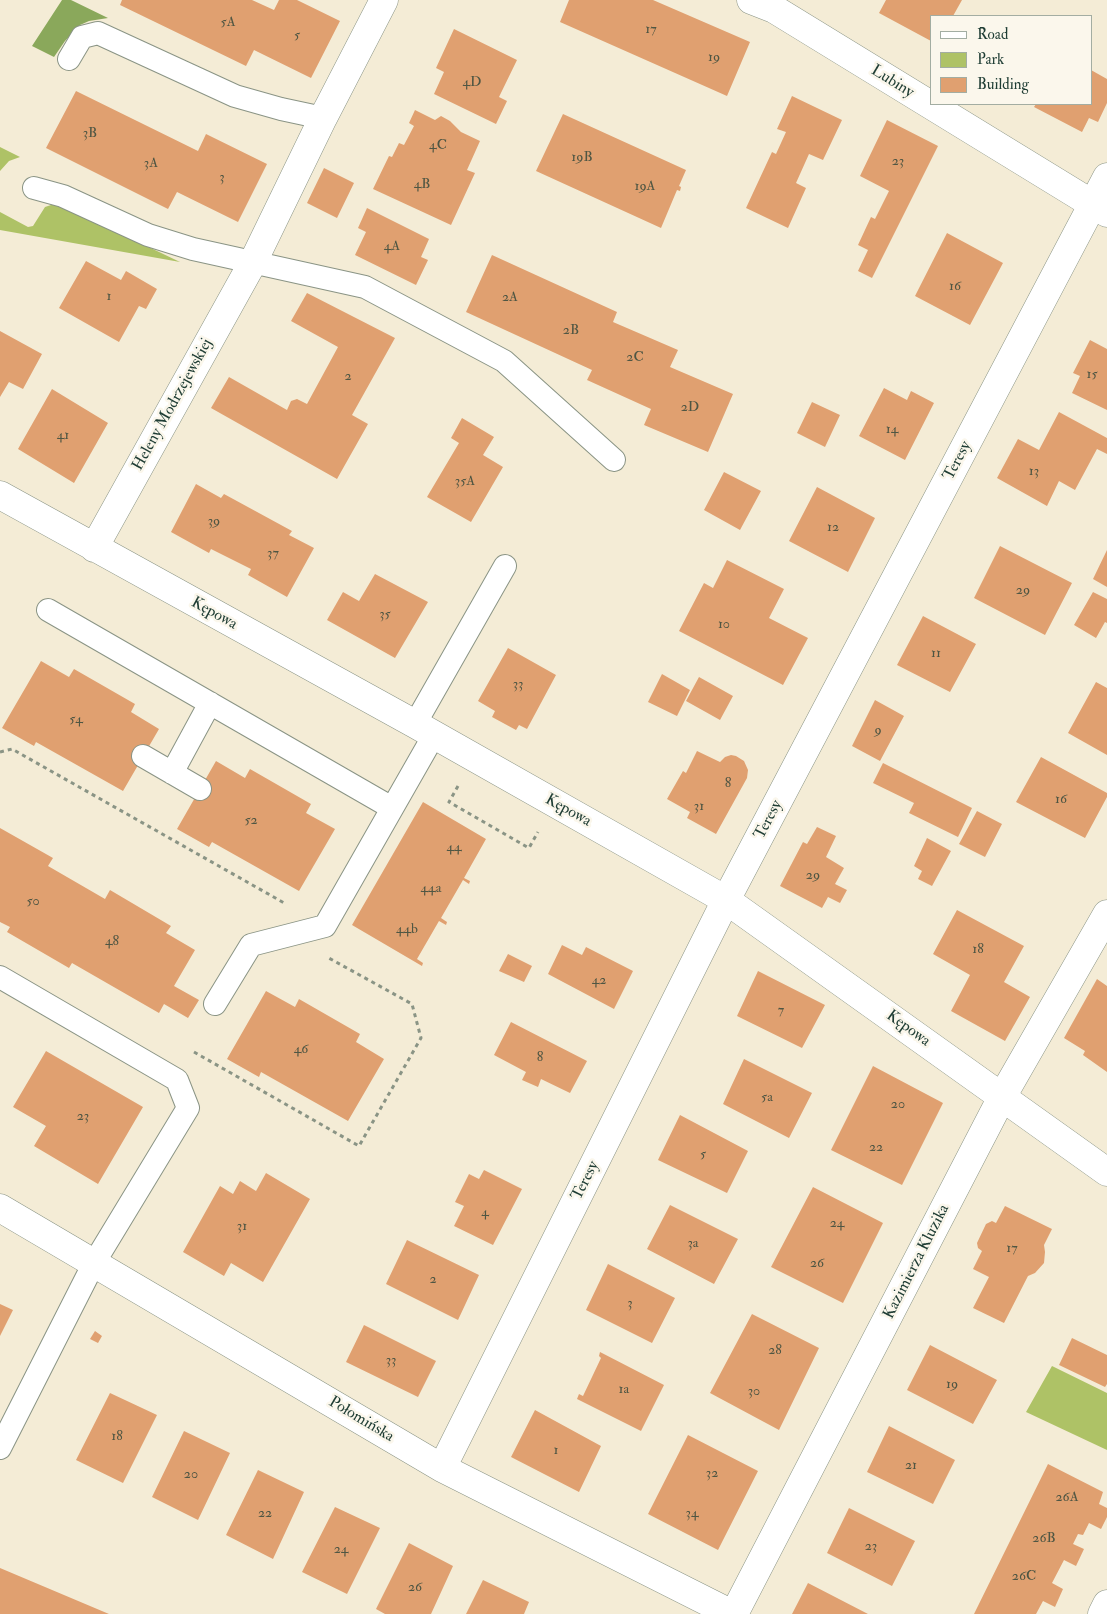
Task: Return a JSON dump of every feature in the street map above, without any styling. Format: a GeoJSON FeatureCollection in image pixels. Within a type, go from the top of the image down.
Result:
{"type":"FeatureCollection","features":[{"type":"Feature","properties":{"kind":"street","name":"Heleny Modrzejewskiej"},"geometry":{"type":"LineString","coordinates":[[94,548],[253,262],[323,118],[384,0]]}},
{"type":"Feature","properties":{"kind":"street","name":"Lubiny"},"geometry":{"type":"LineString","coordinates":[[768,3],[930,104]]}},
{"type":"Feature","properties":{"kind":"street","name":"Lubiny"},"geometry":{"type":"LineString","coordinates":[[932,105],[1100,209]]}},
{"type":"Feature","properties":{"kind":"street","name":"Teresy"},"geometry":{"type":"LineString","coordinates":[[442,1468],[726,900],[1100,209],[1107,176]]}},
{"type":"Feature","properties":{"kind":"street","name":"Kępowa"},"geometry":{"type":"LineString","coordinates":[[0,495],[424,739],[726,900],[1107,1172]]}},
{"type":"Feature","properties":{"kind":"street","name":"Kazimierza Kluzika"},"geometry":{"type":"LineString","coordinates":[[733,1614],[1002,1097],[1107,914]]}},
{"type":"Feature","properties":{"kind":"street","name":"Połomińska"},"geometry":{"type":"LineString","coordinates":[[0,1208],[442,1468],[733,1614]]}},
{"type":"Feature","properties":{"kind":"street"},"geometry":{"type":"LineString","coordinates":[[1102,1614],[1107,1604]]}},
{"type":"Feature","properties":{"kind":"lane"},"geometry":{"type":"LineString","coordinates":[[69,59],[82,37],[98,33],[235,96],[323,118]]}},
{"type":"Feature","properties":{"kind":"lane"},"geometry":{"type":"LineString","coordinates":[[34,188],[63,196],[148,235],[193,249],[365,287],[504,361],[614,460]]}},
{"type":"Feature","properties":{"kind":"lane"},"geometry":{"type":"LineString","coordinates":[[215,1004],[251,945],[325,926],[392,808],[504,566]]}},
{"type":"Feature","properties":{"kind":"lane"},"geometry":{"type":"LineString","coordinates":[[48,610],[392,808]]}},
{"type":"Feature","properties":{"kind":"lane"},"geometry":{"type":"LineString","coordinates":[[172,773],[210,703]]}},
{"type":"Feature","properties":{"kind":"lane"},"geometry":{"type":"LineString","coordinates":[[143,756],[200,789]]}},
{"type":"Feature","properties":{"kind":"lane"},"geometry":{"type":"LineString","coordinates":[[0,977],[177,1080],[188,1108],[94,1263],[0,1448]]}},
{"type":"Feature","properties":{"kind":"path"},"geometry":{"type":"LineString","coordinates":[[424,739],[462,778],[449,802],[529,848],[538,831]]}},
{"type":"Feature","properties":{"kind":"path"},"geometry":{"type":"LineString","coordinates":[[0,752],[12,749],[325,926]]}},
{"type":"Feature","properties":{"kind":"path"},"geometry":{"type":"LineString","coordinates":[[188,1049],[359,1146],[421,1038],[412,1004],[287,936]]}},
{"type":"Feature","properties":{"kind":"green space"},"geometry":{"type":"Polygon","coordinates":[[[62,0],[71,0],[108,18],[89,21],[80,25],[65,41],[54,57],[32,46],[62,0]]]}},
{"type":"Feature","properties":{"kind":"green space"},"geometry":{"type":"Polygon","coordinates":[[[0,147],[20,157],[9,161],[0,171],[0,147]]]}},
{"type":"Feature","properties":{"kind":"green space"},"geometry":{"type":"Polygon","coordinates":[[[54,204],[65,207],[180,262],[0,230],[0,212],[28,227],[33,226],[45,207],[54,204]]]}},
{"type":"Feature","properties":{"kind":"green space"},"geometry":{"type":"Polygon","coordinates":[[[1052,1366],[1107,1393],[1107,1450],[1026,1412],[1052,1366]]]}},
{"type":"Feature","properties":{"kind":"building"},"geometry":{"type":"Polygon","coordinates":[[[122,0],[252,0],[274,10],[279,0],[297,0],[340,21],[311,78],[254,50],[246,66],[120,5],[122,0]]]}},
{"type":"Feature","properties":{"kind":"building"},"geometry":{"type":"Polygon","coordinates":[[[569,0],[653,0],[750,42],[727,96],[560,22],[569,0]]]}},
{"type":"Feature","properties":{"kind":"building"},"geometry":{"type":"Polygon","coordinates":[[[886,0],[962,0],[954,15],[930,15],[930,40],[879,13],[886,0]]]}},
{"type":"Feature","properties":{"kind":"building"},"geometry":{"type":"Polygon","coordinates":[[[454,29],[517,60],[499,97],[507,101],[496,124],[434,94],[444,72],[436,68],[454,29]]]}},
{"type":"Feature","properties":{"kind":"building"},"geometry":{"type":"Polygon","coordinates":[[[1092,71],[1107,79],[1107,103],[1098,122],[1089,118],[1082,132],[1034,107],[1035,105],[1092,105],[1092,71]]]}},
{"type":"Feature","properties":{"kind":"building"},"geometry":{"type":"Polygon","coordinates":[[[76,91],[198,151],[206,134],[267,164],[238,222],[177,192],[168,209],[46,148],[76,91]]]}},
{"type":"Feature","properties":{"kind":"building"},"geometry":{"type":"Polygon","coordinates":[[[792,96],[842,120],[823,160],[809,154],[796,183],[806,188],[788,228],[746,208],[772,152],[776,154],[786,132],[777,129],[792,96]]]}},
{"type":"Feature","properties":{"kind":"building"},"geometry":{"type":"Polygon","coordinates":[[[415,110],[435,120],[441,116],[450,121],[461,132],[480,141],[467,170],[475,173],[451,225],[373,189],[389,156],[392,157],[399,143],[404,145],[414,126],[409,123],[415,110]]]}},
{"type":"Feature","properties":{"kind":"building"},"geometry":{"type":"Polygon","coordinates":[[[563,114],[686,170],[679,186],[681,187],[680,191],[677,190],[661,228],[536,171],[563,114]]]}},
{"type":"Feature","properties":{"kind":"building"},"geometry":{"type":"Polygon","coordinates":[[[887,120],[938,146],[872,278],[858,271],[868,250],[858,245],[871,217],[875,219],[889,191],[860,176],[887,120]]]}},
{"type":"Feature","properties":{"kind":"building"},"geometry":{"type":"Polygon","coordinates":[[[324,168],[354,183],[337,218],[307,203],[324,168]]]}},
{"type":"Feature","properties":{"kind":"building"},"geometry":{"type":"Polygon","coordinates":[[[367,208],[429,239],[421,257],[428,260],[416,285],[355,255],[366,232],[358,228],[367,208]]]}},
{"type":"Feature","properties":{"kind":"building"},"geometry":{"type":"Polygon","coordinates":[[[947,233],[1003,263],[970,325],[915,296],[947,233]]]}},
{"type":"Feature","properties":{"kind":"building"},"geometry":{"type":"Polygon","coordinates":[[[492,255],[617,312],[613,322],[678,350],[670,367],[733,394],[708,452],[644,425],[651,409],[587,380],[592,370],[466,312],[492,255]]]}},
{"type":"Feature","properties":{"kind":"building"},"geometry":{"type":"Polygon","coordinates":[[[86,261],[121,280],[126,271],[157,289],[146,309],[139,306],[119,342],[59,308],[86,261]]]}},
{"type":"Feature","properties":{"kind":"building"},"geometry":{"type":"Polygon","coordinates":[[[307,293],[395,338],[352,415],[368,424],[337,479],[211,408],[229,377],[287,410],[291,401],[297,399],[307,404],[338,347],[291,321],[307,293]]]}},
{"type":"Feature","properties":{"kind":"building"},"geometry":{"type":"Polygon","coordinates":[[[0,331],[42,354],[23,389],[9,382],[0,397],[0,331]]]}},
{"type":"Feature","properties":{"kind":"building"},"geometry":{"type":"Polygon","coordinates":[[[1090,340],[1107,349],[1107,410],[1072,393],[1080,376],[1073,373],[1090,340]]]}},
{"type":"Feature","properties":{"kind":"building"},"geometry":{"type":"Polygon","coordinates":[[[884,388],[907,400],[911,391],[934,403],[905,460],[859,436],[884,388]]]}},
{"type":"Feature","properties":{"kind":"building"},"geometry":{"type":"Polygon","coordinates":[[[52,389],[108,423],[74,483],[18,449],[52,389]]]}},
{"type":"Feature","properties":{"kind":"building"},"geometry":{"type":"Polygon","coordinates":[[[812,402],[840,415],[825,447],[797,433],[812,402]]]}},
{"type":"Feature","properties":{"kind":"building"},"geometry":{"type":"Polygon","coordinates":[[[1059,412],[1107,438],[1107,454],[1097,449],[1075,490],[1059,481],[1047,506],[997,478],[1018,439],[1039,450],[1059,412]]]}},
{"type":"Feature","properties":{"kind":"building"},"geometry":{"type":"Polygon","coordinates":[[[462,418],[494,437],[483,455],[503,467],[471,522],[427,497],[459,443],[451,438],[462,418]]]}},
{"type":"Feature","properties":{"kind":"building"},"geometry":{"type":"Polygon","coordinates":[[[724,472],[761,491],[740,530],[704,510],[724,472]]]}},
{"type":"Feature","properties":{"kind":"building"},"geometry":{"type":"Polygon","coordinates":[[[196,484],[221,498],[224,494],[292,531],[289,535],[314,548],[287,597],[248,575],[251,569],[211,549],[209,553],[171,532],[196,484]]]}},
{"type":"Feature","properties":{"kind":"building"},"geometry":{"type":"Polygon","coordinates":[[[817,487],[875,518],[848,572],[789,541],[817,487]]]}},
{"type":"Feature","properties":{"kind":"building"},"geometry":{"type":"Polygon","coordinates":[[[1000,546],[1072,583],[1045,635],[974,598],[1000,546]]]}},
{"type":"Feature","properties":{"kind":"building"},"geometry":{"type":"Polygon","coordinates":[[[1107,550],[1107,587],[1093,579],[1107,550]]]}},
{"type":"Feature","properties":{"kind":"building"},"geometry":{"type":"Polygon","coordinates":[[[727,560],[784,589],[769,618],[808,638],[783,685],[679,631],[704,583],[713,588],[727,560]]]}},
{"type":"Feature","properties":{"kind":"building"},"geometry":{"type":"Polygon","coordinates":[[[375,574],[428,602],[395,658],[327,620],[343,592],[359,601],[375,574]]]}},
{"type":"Feature","properties":{"kind":"building"},"geometry":{"type":"Polygon","coordinates":[[[1093,592],[1107,599],[1107,623],[1105,622],[1096,638],[1074,625],[1093,592]]]}},
{"type":"Feature","properties":{"kind":"building"},"geometry":{"type":"Polygon","coordinates":[[[923,616],[976,644],[950,692],[897,665],[923,616]]]}},
{"type":"Feature","properties":{"kind":"building"},"geometry":{"type":"Polygon","coordinates":[[[508,648],[556,675],[527,729],[519,725],[516,730],[492,717],[495,711],[478,701],[508,648]]]}},
{"type":"Feature","properties":{"kind":"building"},"geometry":{"type":"Polygon","coordinates":[[[41,661],[69,677],[74,669],[135,704],[131,712],[159,729],[123,791],[36,742],[34,746],[2,728],[41,661]]]}},
{"type":"Feature","properties":{"kind":"building"},"geometry":{"type":"Polygon","coordinates":[[[662,674],[690,690],[677,716],[648,702],[662,674]]]}},
{"type":"Feature","properties":{"kind":"building"},"geometry":{"type":"Polygon","coordinates":[[[699,677],[733,696],[720,720],[686,701],[699,677]]]}},
{"type":"Feature","properties":{"kind":"building"},"geometry":{"type":"Polygon","coordinates":[[[1096,682],[1107,688],[1107,755],[1068,733],[1096,682]]]}},
{"type":"Feature","properties":{"kind":"building"},"geometry":{"type":"Polygon","coordinates":[[[875,700],[904,716],[880,761],[852,746],[875,700]]]}},
{"type":"Feature","properties":{"kind":"building"},"geometry":{"type":"Polygon","coordinates":[[[697,751],[720,762],[725,757],[736,756],[744,761],[748,770],[747,778],[716,834],[687,818],[690,812],[667,799],[683,771],[686,773],[697,751]]]}},
{"type":"Feature","properties":{"kind":"building"},"geometry":{"type":"Polygon","coordinates":[[[1041,757],[1107,793],[1107,797],[1085,838],[1016,802],[1041,757]]]}},
{"type":"Feature","properties":{"kind":"building"},"geometry":{"type":"Polygon","coordinates":[[[216,761],[245,778],[250,769],[311,804],[306,813],[335,829],[299,891],[212,842],[209,847],[177,829],[216,761]]]}},
{"type":"Feature","properties":{"kind":"building"},"geometry":{"type":"Polygon","coordinates":[[[883,763],[972,808],[958,837],[909,813],[914,803],[873,783],[883,763]]]}},
{"type":"Feature","properties":{"kind":"building"},"geometry":{"type":"Polygon","coordinates":[[[423,802],[486,839],[464,878],[470,881],[469,884],[463,880],[441,918],[447,922],[446,925],[439,921],[417,959],[423,963],[422,966],[352,925],[423,802]]]}},
{"type":"Feature","properties":{"kind":"building"},"geometry":{"type":"Polygon","coordinates":[[[977,811],[1002,824],[985,857],[959,844],[977,811]]]}},
{"type":"Feature","properties":{"kind":"building"},"geometry":{"type":"Polygon","coordinates":[[[817,827],[836,836],[826,857],[844,868],[835,884],[847,890],[840,903],[828,897],[822,908],[780,886],[803,842],[807,844],[817,827]]]}},
{"type":"Feature","properties":{"kind":"building"},"geometry":{"type":"Polygon","coordinates":[[[0,828],[53,858],[48,866],[105,899],[110,890],[171,926],[166,933],[195,950],[174,986],[199,1000],[188,1018],[164,1004],[159,1013],[72,963],[69,968],[7,932],[10,927],[0,922],[0,828]]]}},
{"type":"Feature","properties":{"kind":"building"},"geometry":{"type":"Polygon","coordinates":[[[927,838],[951,851],[932,886],[918,879],[922,871],[914,866],[927,838]]]}},
{"type":"Feature","properties":{"kind":"building"},"geometry":{"type":"Polygon","coordinates":[[[957,910],[1024,946],[1004,982],[1030,997],[1005,1041],[951,1011],[970,975],[933,954],[957,910]]]}},
{"type":"Feature","properties":{"kind":"building"},"geometry":{"type":"Polygon","coordinates":[[[562,945],[582,955],[586,947],[633,971],[614,1009],[548,974],[562,945]]]}},
{"type":"Feature","properties":{"kind":"building"},"geometry":{"type":"Polygon","coordinates":[[[508,954],[532,966],[524,982],[499,971],[508,954]]]}},
{"type":"Feature","properties":{"kind":"building"},"geometry":{"type":"Polygon","coordinates":[[[758,971],[825,1005],[802,1048],[737,1016],[758,971]]]}},
{"type":"Feature","properties":{"kind":"building"},"geometry":{"type":"Polygon","coordinates":[[[1097,979],[1107,986],[1107,1072],[1083,1055],[1085,1051],[1064,1038],[1097,979]]]}},
{"type":"Feature","properties":{"kind":"building"},"geometry":{"type":"Polygon","coordinates":[[[266,991],[295,1007],[299,999],[360,1034],[356,1042],[384,1059],[348,1121],[261,1072],[259,1077],[227,1059],[266,991]]]}},
{"type":"Feature","properties":{"kind":"building"},"geometry":{"type":"Polygon","coordinates":[[[511,1022],[587,1061],[570,1093],[541,1079],[538,1087],[522,1080],[526,1072],[494,1055],[511,1022]]]}},
{"type":"Feature","properties":{"kind":"building"},"geometry":{"type":"Polygon","coordinates":[[[46,1051],[143,1107],[98,1184],[34,1146],[46,1126],[13,1107],[46,1051]]]}},
{"type":"Feature","properties":{"kind":"building"},"geometry":{"type":"Polygon","coordinates":[[[744,1059],[812,1093],[789,1138],[723,1104],[744,1059]]]}},
{"type":"Feature","properties":{"kind":"building"},"geometry":{"type":"Polygon","coordinates":[[[873,1066],[943,1103],[902,1185],[831,1150],[873,1066]]]}},
{"type":"Feature","properties":{"kind":"building"},"geometry":{"type":"Polygon","coordinates":[[[680,1115],[748,1151],[727,1193],[658,1160],[680,1115]]]}},
{"type":"Feature","properties":{"kind":"building"},"geometry":{"type":"Polygon","coordinates":[[[484,1170],[522,1189],[493,1245],[454,1226],[464,1206],[455,1202],[469,1174],[479,1179],[484,1170]]]}},
{"type":"Feature","properties":{"kind":"building"},"geometry":{"type":"Polygon","coordinates":[[[266,1173],[310,1199],[263,1282],[231,1263],[224,1276],[183,1252],[220,1186],[233,1194],[240,1181],[256,1191],[266,1173]]]}},
{"type":"Feature","properties":{"kind":"building"},"geometry":{"type":"Polygon","coordinates":[[[813,1187],[883,1223],[843,1303],[771,1267],[813,1187]]]}},
{"type":"Feature","properties":{"kind":"building"},"geometry":{"type":"Polygon","coordinates":[[[670,1205],[738,1239],[714,1284],[647,1249],[670,1205]]]}},
{"type":"Feature","properties":{"kind":"building"},"geometry":{"type":"Polygon","coordinates":[[[1005,1206],[1052,1229],[1044,1245],[1044,1263],[1035,1273],[1028,1276],[1004,1323],[973,1308],[989,1277],[973,1269],[982,1251],[978,1248],[977,1243],[986,1224],[992,1221],[996,1223],[1005,1206]]]}},
{"type":"Feature","properties":{"kind":"building"},"geometry":{"type":"Polygon","coordinates":[[[407,1240],[479,1275],[458,1320],[386,1284],[407,1240]]]}},
{"type":"Feature","properties":{"kind":"building"},"geometry":{"type":"Polygon","coordinates":[[[608,1264],[675,1298],[652,1343],[586,1310],[608,1264]]]}},
{"type":"Feature","properties":{"kind":"building"},"geometry":{"type":"Polygon","coordinates":[[[0,1304],[13,1310],[0,1336],[0,1304]]]}},
{"type":"Feature","properties":{"kind":"building"},"geometry":{"type":"Polygon","coordinates":[[[752,1314],[819,1348],[779,1430],[710,1393],[752,1314]]]}},
{"type":"Feature","properties":{"kind":"building"},"geometry":{"type":"Polygon","coordinates":[[[364,1325],[436,1361],[418,1397],[346,1362],[364,1325]]]}},
{"type":"Feature","properties":{"kind":"building"},"geometry":{"type":"Polygon","coordinates":[[[95,1331],[102,1336],[98,1343],[90,1339],[95,1331]]]}},
{"type":"Feature","properties":{"kind":"building"},"geometry":{"type":"Polygon","coordinates":[[[1072,1338],[1107,1355],[1107,1384],[1105,1387],[1059,1365],[1072,1338]]]}},
{"type":"Feature","properties":{"kind":"building"},"geometry":{"type":"Polygon","coordinates":[[[930,1345],[997,1380],[973,1424],[907,1390],[930,1345]]]}},
{"type":"Feature","properties":{"kind":"building"},"geometry":{"type":"Polygon","coordinates":[[[600,1352],[664,1385],[641,1431],[577,1399],[579,1394],[583,1396],[601,1358],[599,1356],[600,1352]]]}},
{"type":"Feature","properties":{"kind":"building"},"geometry":{"type":"Polygon","coordinates":[[[110,1393],[157,1415],[123,1483],[76,1460],[110,1393]]]}},
{"type":"Feature","properties":{"kind":"building"},"geometry":{"type":"Polygon","coordinates":[[[535,1410],[601,1446],[579,1492],[511,1457],[535,1410]]]}},
{"type":"Feature","properties":{"kind":"building"},"geometry":{"type":"Polygon","coordinates":[[[889,1426],[955,1460],[933,1504],[867,1472],[889,1426]]]}},
{"type":"Feature","properties":{"kind":"building"},"geometry":{"type":"Polygon","coordinates":[[[184,1431],[230,1453],[198,1520],[152,1497],[184,1431]]]}},
{"type":"Feature","properties":{"kind":"building"},"geometry":{"type":"Polygon","coordinates":[[[688,1435],[758,1471],[718,1550],[648,1514],[688,1435]]]}},
{"type":"Feature","properties":{"kind":"building"},"geometry":{"type":"Polygon","coordinates":[[[1048,1464],[1103,1492],[1099,1504],[1107,1508],[1107,1517],[1101,1529],[1089,1523],[1083,1535],[1078,1534],[1073,1544],[1084,1549],[1076,1566],[1064,1560],[1052,1583],[1063,1589],[1055,1607],[1043,1601],[1036,1614],[974,1614],[1048,1464]]]}},
{"type":"Feature","properties":{"kind":"building"},"geometry":{"type":"Polygon","coordinates":[[[258,1470],[304,1492],[273,1559],[226,1535],[258,1470]]]}},
{"type":"Feature","properties":{"kind":"building"},"geometry":{"type":"Polygon","coordinates":[[[335,1507],[380,1528],[347,1594],[302,1572],[335,1507]]]}},
{"type":"Feature","properties":{"kind":"building"},"geometry":{"type":"Polygon","coordinates":[[[849,1508],[915,1541],[892,1586],[827,1553],[849,1508]]]}},
{"type":"Feature","properties":{"kind":"building"},"geometry":{"type":"Polygon","coordinates":[[[409,1543],[453,1566],[431,1614],[385,1614],[376,1609],[409,1543]]]}},
{"type":"Feature","properties":{"kind":"building"},"geometry":{"type":"Polygon","coordinates":[[[0,1568],[109,1614],[0,1614],[0,1568]]]}},
{"type":"Feature","properties":{"kind":"building"},"geometry":{"type":"Polygon","coordinates":[[[483,1580],[529,1602],[524,1614],[466,1614],[483,1580]]]}},
{"type":"Feature","properties":{"kind":"building"},"geometry":{"type":"Polygon","coordinates":[[[808,1583],[868,1614],[792,1614],[808,1583]]]}}]}
